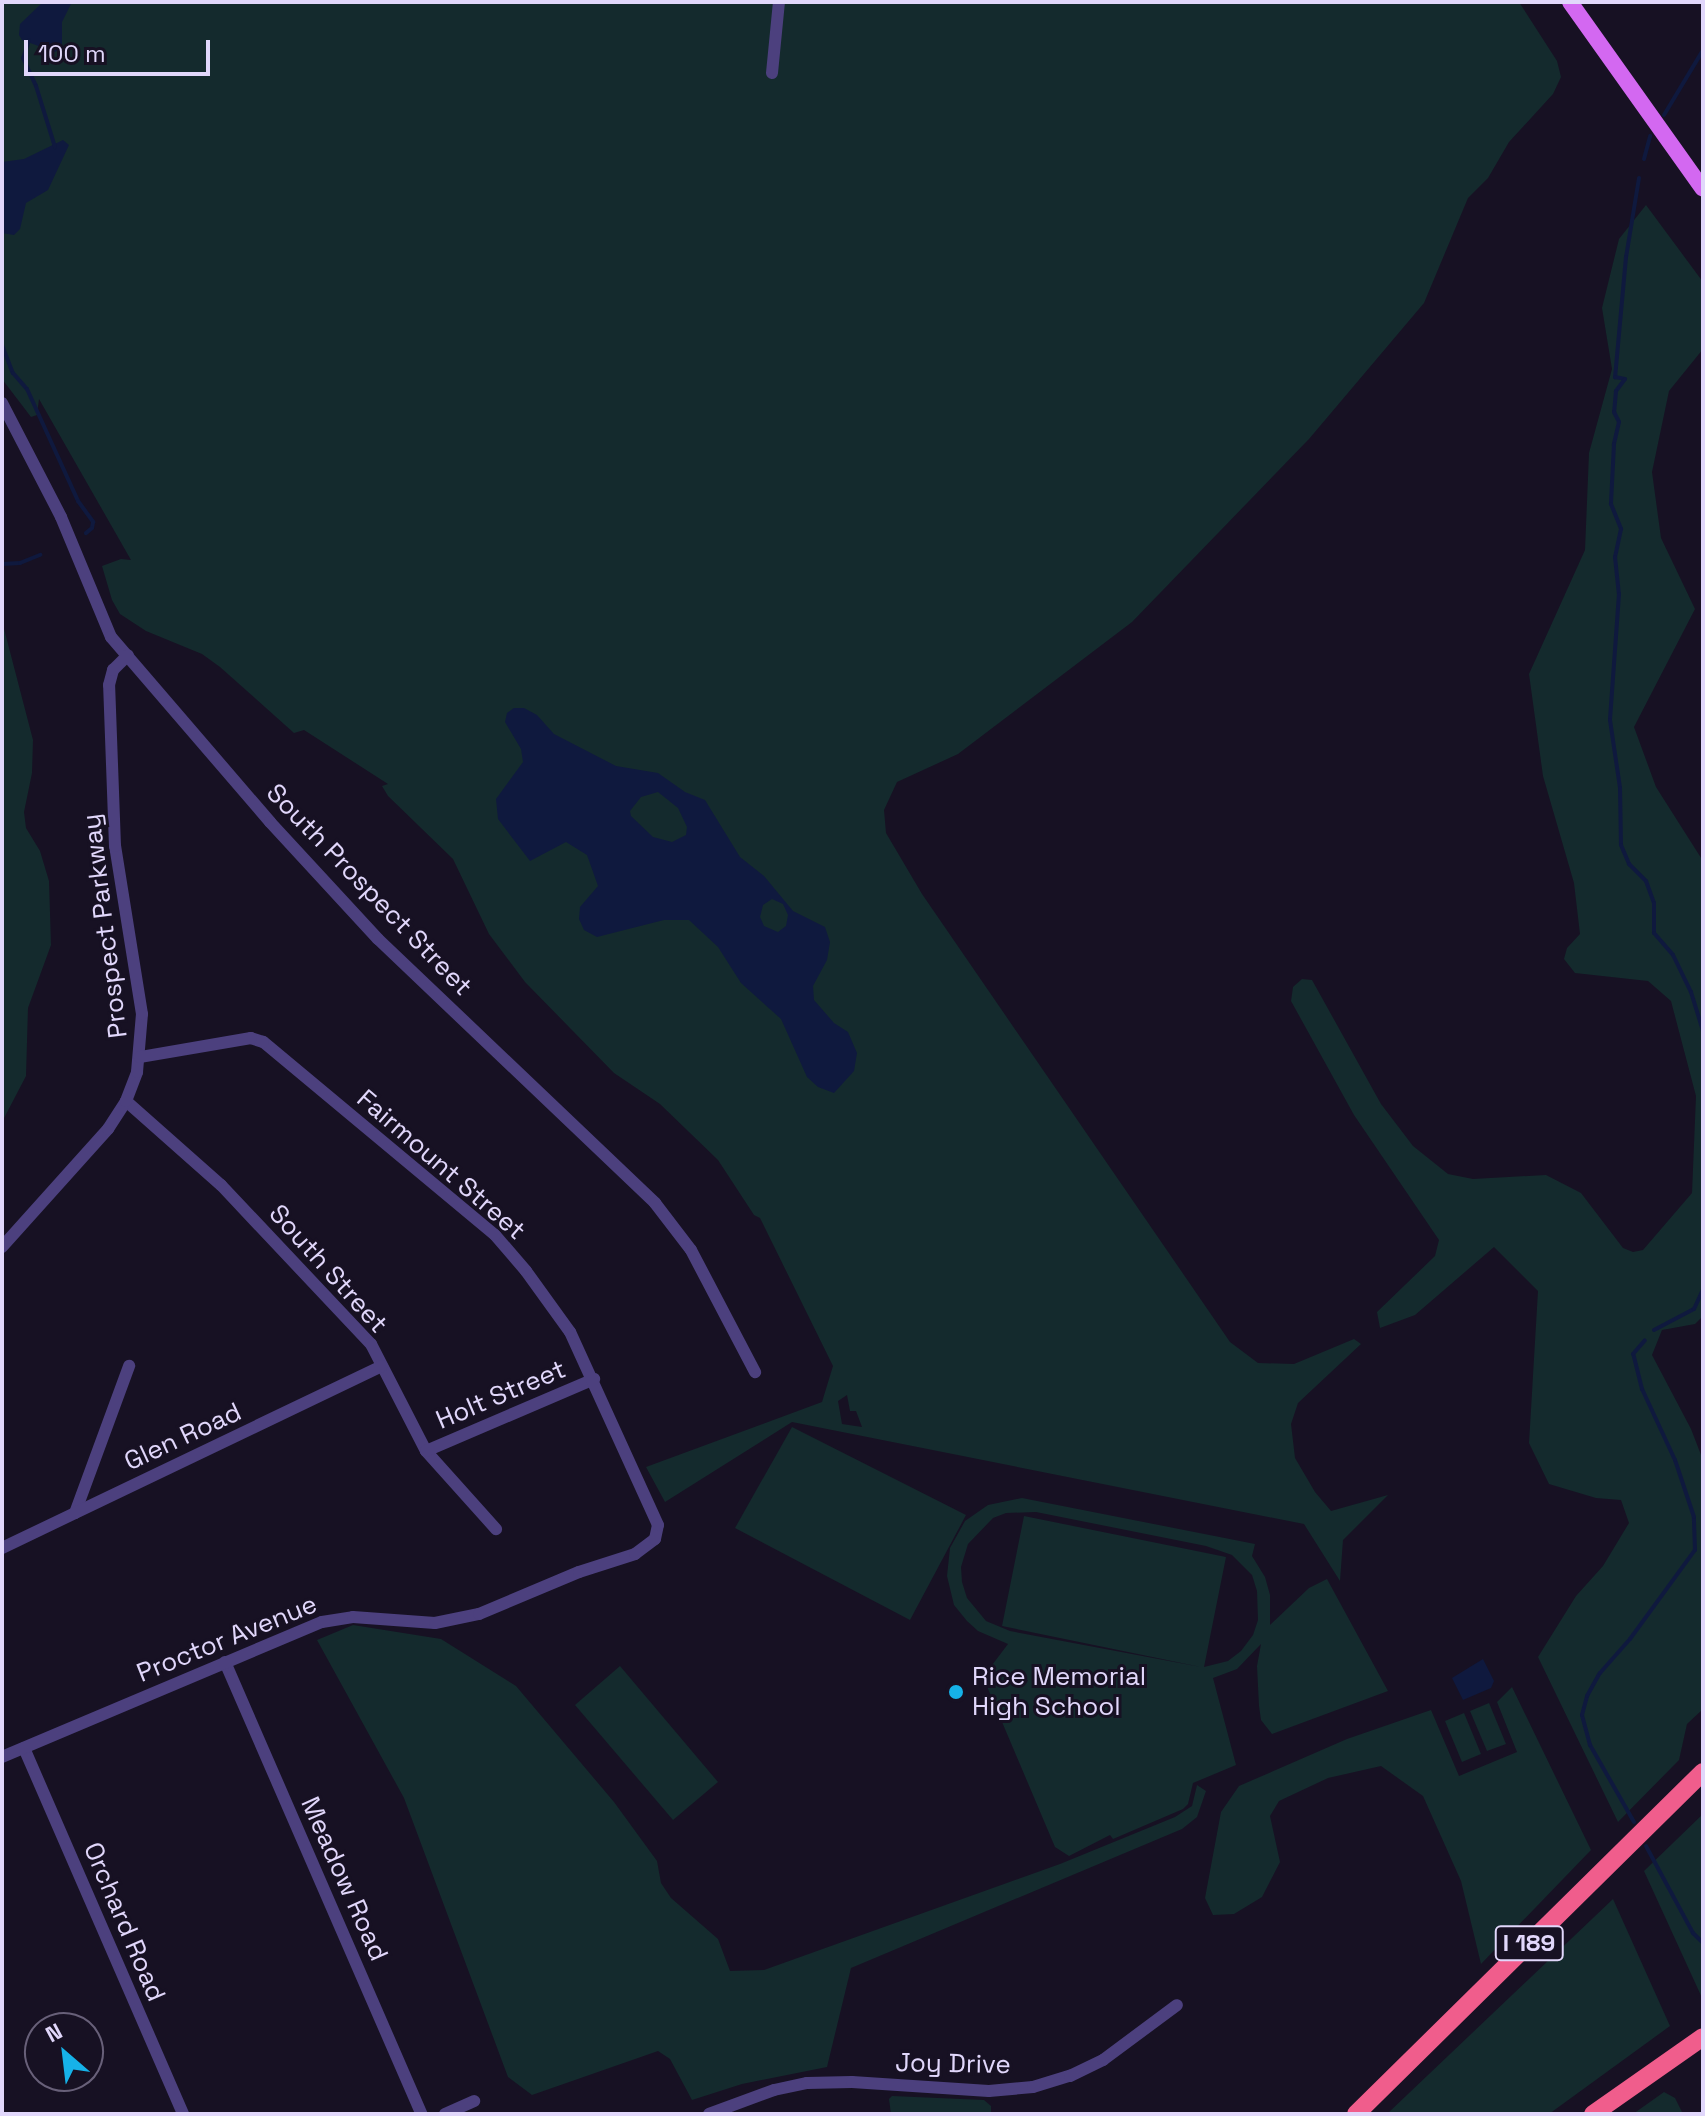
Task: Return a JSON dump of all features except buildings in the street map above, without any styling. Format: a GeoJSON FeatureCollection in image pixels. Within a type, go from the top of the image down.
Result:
{"type":"FeatureCollection","features":[{"type":"Feature","properties":{"kind":"highway","name":"I 189"},"geometry":{"type":"LineString","coordinates":[[1356,2114],[1703,1772]]}},
{"type":"Feature","properties":{"kind":"highway"},"geometry":{"type":"LineString","coordinates":[[1593,2114],[1703,2037]]}},
{"type":"Feature","properties":{"kind":"main road"},"geometry":{"type":"LineString","coordinates":[[1570,2],[1703,189]]}},
{"type":"Feature","properties":{"kind":"street"},"geometry":{"type":"LineString","coordinates":[[772,73],[779,2]]}},
{"type":"Feature","properties":{"kind":"street","name":"South Prospect Street"},"geometry":{"type":"LineString","coordinates":[[2,403],[61,517],[105,626],[270,822],[378,939],[655,1203],[691,1250],[755,1372]]}},
{"type":"Feature","properties":{"kind":"street"},"geometry":{"type":"LineString","coordinates":[[2,430],[17,431]]}},
{"type":"Feature","properties":{"kind":"street","name":"Prospect Parkway"},"geometry":{"type":"LineString","coordinates":[[2,1247],[97,1143],[126,1101],[140,1057],[141,1001],[119,874],[113,818],[109,685],[113,670],[128,655]]}},
{"type":"Feature","properties":{"kind":"street","name":"Fairmount Street"},"geometry":{"type":"LineString","coordinates":[[140,1057],[251,1038],[263,1042],[495,1235],[526,1271],[570,1332],[652,1505],[658,1525],[655,1539]]}},
{"type":"Feature","properties":{"kind":"street","name":"South Street"},"geometry":{"type":"LineString","coordinates":[[126,1101],[221,1185],[356,1328],[382,1366],[426,1451],[496,1529]]}},
{"type":"Feature","properties":{"kind":"street"},"geometry":{"type":"LineString","coordinates":[[75,1513],[129,1366]]}},
{"type":"Feature","properties":{"kind":"street","name":"Glen Road"},"geometry":{"type":"LineString","coordinates":[[2,1548],[382,1366]]}},
{"type":"Feature","properties":{"kind":"street","name":"Holt Street"},"geometry":{"type":"LineString","coordinates":[[426,1451],[594,1379]]}},
{"type":"Feature","properties":{"kind":"street","name":"Proctor Avenue"},"geometry":{"type":"LineString","coordinates":[[2,1757],[332,1620],[452,1622],[608,1561],[635,1554],[655,1539]]}},
{"type":"Feature","properties":{"kind":"street","name":"Meadow Road"},"geometry":{"type":"LineString","coordinates":[[225,1662],[422,2114]]}},
{"type":"Feature","properties":{"kind":"street","name":"Orchard Road"},"geometry":{"type":"LineString","coordinates":[[24,1748],[183,2114]]}},
{"type":"Feature","properties":{"kind":"street","name":"Joy Drive"},"geometry":{"type":"LineString","coordinates":[[709,2114],[774,2090],[807,2083],[852,2082],[989,2091],[1033,2087],[1070,2076],[1103,2060],[1177,2005]]}},
{"type":"Feature","properties":{"kind":"street"},"geometry":{"type":"LineString","coordinates":[[448,2113],[474,2101]]}},
{"type":"Feature","properties":{"kind":"green space"},"geometry":{"type":"Polygon","coordinates":[[[2,2],[1519,2],[1557,61],[1561,77],[1553,94],[1509,142],[1488,178],[1468,198],[1424,303],[1309,439],[1132,622],[958,754],[897,782],[884,810],[886,833],[922,894],[1230,1342],[1258,1363],[1294,1364],[1354,1339],[1361,1344],[1298,1403],[1291,1424],[1295,1458],[1315,1492],[1331,1511],[1388,1495],[1343,1540],[1340,1581],[1304,1524],[792,1422],[665,1502],[646,1467],[822,1402],[833,1366],[760,1218],[754,1215],[718,1160],[660,1104],[614,1073],[525,982],[489,934],[453,859],[388,796],[382,786],[388,784],[304,730],[294,733],[202,654],[146,631],[120,614],[112,600],[102,566],[121,559],[131,560],[39,399],[37,415],[31,417],[2,379],[2,2]],[[847,1395],[838,1401],[842,1424],[862,1427],[856,1411],[850,1411],[847,1395]]]}},
{"type":"Feature","properties":{"kind":"green space"},"geometry":{"type":"Polygon","coordinates":[[[1646,205],[1703,282],[1703,349],[1669,391],[1652,472],[1661,538],[1695,609],[1634,727],[1656,787],[1703,861],[1703,1316],[1695,1324],[1662,1330],[1652,1355],[1691,1429],[1703,1460],[1703,1709],[1687,1724],[1679,1760],[1618,1822],[1538,1657],[1576,1596],[1603,1566],[1629,1523],[1621,1500],[1596,1498],[1549,1484],[1529,1443],[1538,1291],[1494,1247],[1415,1315],[1380,1328],[1377,1312],[1435,1256],[1439,1240],[1354,1115],[1291,1001],[1293,987],[1302,979],[1312,980],[1381,1104],[1413,1146],[1448,1174],[1473,1179],[1546,1175],[1581,1193],[1623,1248],[1633,1252],[1643,1250],[1692,1193],[1696,1096],[1671,1001],[1648,981],[1575,973],[1564,959],[1567,948],[1580,934],[1574,883],[1543,776],[1529,674],[1585,550],[1589,453],[1612,369],[1602,308],[1619,239],[1646,205]]]}},
{"type":"Feature","properties":{"kind":"green space"},"geometry":{"type":"Polygon","coordinates":[[[2,621],[33,740],[32,773],[24,812],[26,828],[40,851],[49,881],[51,945],[28,1008],[26,1076],[2,1122],[2,621]]]}},
{"type":"Feature","properties":{"kind":"green space"},"geometry":{"type":"Polygon","coordinates":[[[792,1427],[966,1515],[910,1620],[735,1528],[792,1427]]]}},
{"type":"Feature","properties":{"kind":"green space"},"geometry":{"type":"Polygon","coordinates":[[[1022,1498],[1255,1544],[1252,1556],[1265,1577],[1270,1595],[1270,1625],[1309,1588],[1327,1579],[1388,1691],[1272,1734],[1261,1720],[1259,1706],[1257,1666],[1261,1644],[1237,1669],[1213,1678],[1236,1765],[1193,1783],[1188,1804],[1183,1809],[1113,1839],[1110,1835],[1069,1856],[1055,1847],[983,1677],[1008,1644],[978,1631],[967,1621],[954,1605],[947,1576],[950,1548],[965,1521],[988,1505],[1022,1498]],[[1036,1512],[1006,1513],[993,1518],[968,1544],[961,1567],[962,1582],[967,1598],[986,1621],[1010,1631],[1201,1667],[1002,1626],[1024,1516],[1226,1557],[1204,1667],[1228,1661],[1241,1651],[1253,1635],[1258,1620],[1257,1591],[1252,1575],[1232,1555],[1206,1546],[1036,1512]]]}},
{"type":"Feature","properties":{"kind":"green space"},"geometry":{"type":"Polygon","coordinates":[[[353,1625],[441,1639],[516,1686],[614,1802],[657,1861],[661,1883],[671,1898],[718,1939],[730,1971],[764,1970],[1060,1864],[1175,1817],[1192,1806],[1197,1785],[1206,1791],[1197,1817],[1182,1829],[851,1968],[827,2067],[742,2084],[692,2100],[670,2059],[658,2051],[532,2095],[508,2077],[404,1798],[317,1640],[353,1625]]]}},
{"type":"Feature","properties":{"kind":"green space"},"geometry":{"type":"Polygon","coordinates":[[[620,1666],[718,1782],[673,1820],[575,1705],[620,1666]]]}},
{"type":"Feature","properties":{"kind":"green space"},"geometry":{"type":"Polygon","coordinates":[[[1512,1687],[1591,1850],[1481,1964],[1461,1881],[1423,1796],[1381,1766],[1328,1778],[1279,1801],[1270,1816],[1280,1862],[1262,1897],[1234,1914],[1213,1915],[1205,1898],[1221,1812],[1239,1786],[1347,1739],[1431,1710],[1459,1776],[1517,1752],[1497,1702],[1512,1687]]]}},
{"type":"Feature","properties":{"kind":"green space"},"geometry":{"type":"Polygon","coordinates":[[[1489,1703],[1506,1744],[1487,1751],[1470,1711],[1489,1703]]]}},
{"type":"Feature","properties":{"kind":"green space"},"geometry":{"type":"Polygon","coordinates":[[[1464,1713],[1481,1754],[1462,1762],[1445,1721],[1464,1713]]]}},
{"type":"Feature","properties":{"kind":"green space"},"geometry":{"type":"Polygon","coordinates":[[[1703,1814],[1703,2000],[1644,1871],[1703,1814]]]}},
{"type":"Feature","properties":{"kind":"green space"},"geometry":{"type":"Polygon","coordinates":[[[1613,1899],[1670,2026],[1549,2114],[1387,2114],[1613,1899]]]}},
{"type":"Feature","properties":{"kind":"green space"},"geometry":{"type":"Polygon","coordinates":[[[1664,2092],[1675,2098],[1683,2114],[1633,2114],[1664,2092]]]}},
{"type":"Feature","properties":{"kind":"green space"},"geometry":{"type":"Polygon","coordinates":[[[892,2096],[984,2100],[991,2106],[991,2114],[891,2114],[889,2099],[892,2096]]]}},
{"type":"Feature","properties":{"kind":"water"},"geometry":{"type":"Polygon","coordinates":[[[43,2],[72,2],[62,22],[62,47],[55,52],[22,40],[19,35],[20,24],[43,2]]]}},
{"type":"Feature","properties":{"kind":"water"},"geometry":{"type":"Polygon","coordinates":[[[63,140],[69,145],[48,190],[26,203],[20,229],[14,235],[2,233],[2,162],[24,159],[63,140]]]}},
{"type":"Feature","properties":{"kind":"water"},"geometry":{"type":"Polygon","coordinates":[[[514,708],[524,708],[537,715],[554,734],[616,766],[658,773],[685,792],[705,800],[740,857],[764,876],[793,911],[825,927],[830,942],[827,960],[813,986],[814,1000],[834,1023],[848,1032],[857,1053],[854,1071],[834,1093],[818,1087],[807,1077],[781,1019],[741,983],[718,947],[689,920],[664,920],[597,937],[584,930],[579,919],[580,907],[598,886],[587,855],[566,842],[530,861],[498,819],[496,799],[523,762],[521,749],[505,722],[507,713],[514,708]],[[658,792],[641,797],[630,811],[631,816],[653,837],[672,842],[686,835],[687,827],[678,808],[658,792]],[[772,899],[763,905],[760,917],[764,926],[778,932],[786,926],[788,915],[783,904],[772,899]]]}},
{"type":"Feature","properties":{"kind":"water"},"geometry":{"type":"Polygon","coordinates":[[[1483,1659],[1494,1681],[1491,1688],[1463,1700],[1452,1678],[1483,1659]]]}},
{"type":"Feature","properties":{"kind":"waterway"},"geometry":{"type":"LineString","coordinates":[[29,40],[23,58],[36,86],[55,147]]}},
{"type":"Feature","properties":{"kind":"waterway"},"geometry":{"type":"LineString","coordinates":[[1664,115],[1703,50]]}},
{"type":"Feature","properties":{"kind":"waterway"},"geometry":{"type":"LineString","coordinates":[[1644,159],[1650,136]]}},
{"type":"Feature","properties":{"kind":"waterway"},"geometry":{"type":"LineString","coordinates":[[1639,178],[1626,257],[1615,377],[1625,379],[1616,391],[1614,412],[1619,422],[1614,444],[1611,504],[1621,529],[1615,557],[1619,594],[1610,720],[1620,788],[1621,845],[1629,864],[1646,881],[1654,903],[1654,933],[1673,955],[1691,992],[1703,1031]]}},
{"type":"Feature","properties":{"kind":"waterway"},"geometry":{"type":"LineString","coordinates":[[2,345],[13,373],[27,389],[78,501],[93,522],[86,533]]}},
{"type":"Feature","properties":{"kind":"waterway"},"geometry":{"type":"LineString","coordinates":[[2,564],[20,563],[40,555]]}},
{"type":"Feature","properties":{"kind":"waterway"},"geometry":{"type":"LineString","coordinates":[[1654,1330],[1694,1309],[1703,1290]]}},
{"type":"Feature","properties":{"kind":"waterway"},"geometry":{"type":"LineString","coordinates":[[1634,1822],[1590,1745],[1582,1715],[1587,1696],[1600,1673],[1630,1639],[1695,1550],[1694,1517],[1675,1460],[1642,1389],[1633,1354],[1645,1340]]}},
{"type":"Feature","properties":{"kind":"waterway"},"geometry":{"type":"LineString","coordinates":[[1646,1846],[1693,1933],[1703,1943]]}},
{"type":"Feature","properties":{"kind":"place","name":"Rice Memorial High School"},"geometry":{"type":"Point","coordinates":[956,1692]}}]}
